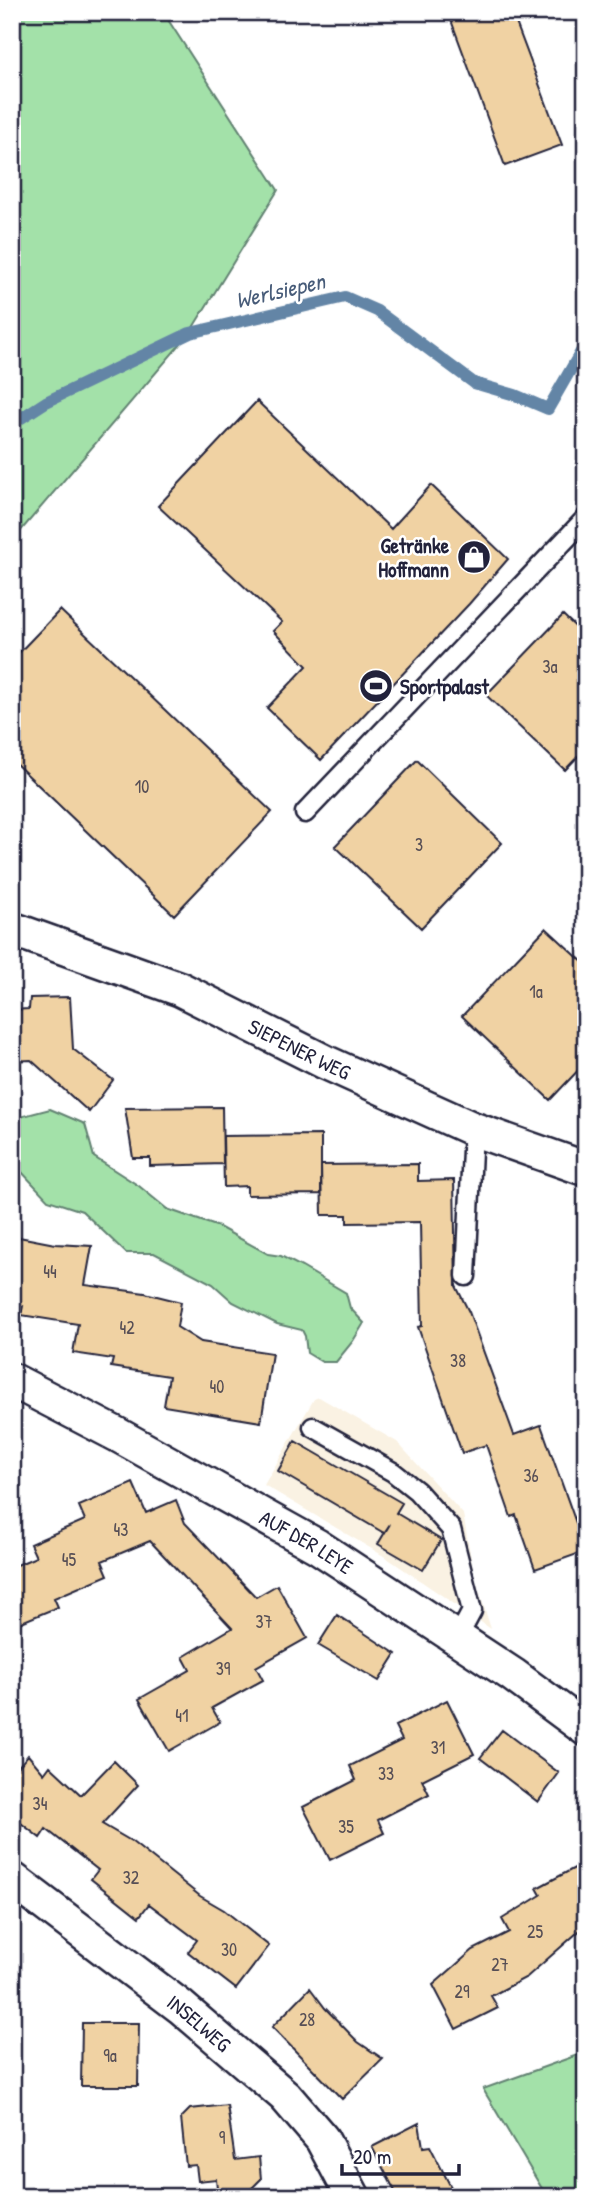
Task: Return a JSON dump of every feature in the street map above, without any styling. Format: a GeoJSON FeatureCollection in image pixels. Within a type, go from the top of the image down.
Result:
{"type":"FeatureCollection","features":[{"type":"Feature","properties":{"kind":"street","name":"SIEPENER WEG"},"geometry":{"type":"LineString","coordinates":[[12,929],[180,989],[325,1062],[473,1129],[586,1169]]}},
{"type":"Feature","properties":{"kind":"street","name":"AUF DER LEYE"},"geometry":{"type":"LineString","coordinates":[[12,1380],[286,1528],[513,1675],[586,1729]]}},
{"type":"Feature","properties":{"kind":"street","name":"INSELWEG"},"geometry":{"type":"LineString","coordinates":[[12,1879],[181,2007],[285,2096],[322,2139],[353,2197]]}},
{"type":"Feature","properties":{"kind":"lane"},"geometry":{"type":"LineString","coordinates":[[305,813],[586,518]]}},
{"type":"Feature","properties":{"kind":"lane"},"geometry":{"type":"LineString","coordinates":[[466,1276],[473,1129]]}},
{"type":"Feature","properties":{"kind":"lane"},"geometry":{"type":"LineString","coordinates":[[313,1427],[393,1472],[416,1491],[451,1529],[472,1611],[457,1639]]}},
{"type":"Feature","properties":{"kind":"shaded area"},"geometry":{"type":"Polygon","coordinates":[[[319,1397],[397,1442],[463,1514],[474,1575],[491,1629],[387,1558],[264,1485],[314,1399],[319,1397]]]}},
{"type":"Feature","properties":{"kind":"green space"},"geometry":{"type":"Polygon","coordinates":[[[12,12],[163,12],[278,190],[189,334],[12,541],[12,12]]]}},
{"type":"Feature","properties":{"kind":"green space"},"geometry":{"type":"Polygon","coordinates":[[[50,1109],[85,1124],[94,1157],[139,1186],[167,1209],[219,1227],[268,1254],[281,1256],[346,1293],[350,1308],[364,1323],[336,1362],[322,1362],[307,1353],[302,1330],[277,1324],[233,1302],[213,1284],[154,1253],[126,1253],[82,1211],[48,1200],[19,1169],[12,1181],[12,1119],[50,1109]]]}},
{"type":"Feature","properties":{"kind":"green space"},"geometry":{"type":"Polygon","coordinates":[[[586,2052],[586,2197],[547,2197],[483,2089],[586,2052]]]}},
{"type":"Feature","properties":{"kind":"building"},"geometry":{"type":"Polygon","coordinates":[[[448,12],[512,12],[562,145],[505,166],[448,12]]]}},
{"type":"Feature","properties":{"kind":"building"},"geometry":{"type":"Polygon","coordinates":[[[257,401],[391,529],[431,485],[508,559],[321,760],[267,708],[307,666],[273,631],[282,622],[158,506],[257,401]]]}},
{"type":"Feature","properties":{"kind":"building"},"geometry":{"type":"Polygon","coordinates":[[[60,610],[272,812],[174,915],[12,760],[12,660],[60,610]]]}},
{"type":"Feature","properties":{"kind":"building"},"geometry":{"type":"Polygon","coordinates":[[[563,615],[586,637],[586,748],[565,770],[486,695],[563,615]]]}},
{"type":"Feature","properties":{"kind":"building"},"geometry":{"type":"Polygon","coordinates":[[[417,760],[502,843],[421,928],[335,846],[417,760]]]}},
{"type":"Feature","properties":{"kind":"building"},"geometry":{"type":"Polygon","coordinates":[[[546,928],[586,965],[586,1062],[550,1100],[462,1016],[546,928]]]}},
{"type":"Feature","properties":{"kind":"building"},"geometry":{"type":"Polygon","coordinates":[[[70,997],[73,1049],[113,1080],[89,1112],[31,1060],[12,1061],[12,1010],[29,1009],[30,998],[70,997]]]}},
{"type":"Feature","properties":{"kind":"building"},"geometry":{"type":"Polygon","coordinates":[[[222,1107],[223,1164],[150,1166],[150,1158],[133,1158],[125,1108],[222,1107]]]}},
{"type":"Feature","properties":{"kind":"building"},"geometry":{"type":"Polygon","coordinates":[[[321,1135],[321,1194],[247,1195],[247,1186],[224,1187],[223,1136],[321,1135]]]}},
{"type":"Feature","properties":{"kind":"building"},"geometry":{"type":"Polygon","coordinates":[[[418,1164],[418,1181],[454,1180],[456,1286],[469,1312],[514,1435],[541,1425],[586,1551],[535,1569],[516,1515],[511,1517],[486,1445],[462,1453],[418,1327],[422,1326],[420,1222],[347,1223],[347,1215],[322,1215],[321,1165],[418,1164]]]}},
{"type":"Feature","properties":{"kind":"building"},"geometry":{"type":"Polygon","coordinates":[[[19,1237],[55,1244],[92,1246],[85,1285],[145,1293],[181,1302],[177,1327],[201,1342],[272,1353],[261,1422],[164,1406],[169,1376],[111,1367],[113,1359],[73,1353],[78,1324],[21,1315],[23,1306],[12,1304],[12,1245],[17,1246],[19,1237]]]}},
{"type":"Feature","properties":{"kind":"building"},"geometry":{"type":"Polygon","coordinates":[[[295,1441],[402,1503],[396,1513],[441,1540],[423,1570],[378,1544],[390,1524],[384,1533],[278,1471],[295,1441]]]}},
{"type":"Feature","properties":{"kind":"building"},"geometry":{"type":"Polygon","coordinates":[[[133,1483],[146,1513],[176,1500],[185,1523],[256,1597],[277,1585],[307,1638],[256,1667],[263,1680],[212,1708],[220,1722],[169,1751],[139,1699],[190,1670],[183,1657],[232,1628],[150,1541],[102,1561],[108,1575],[54,1598],[58,1607],[12,1626],[12,1567],[36,1557],[30,1544],[85,1520],[79,1506],[133,1483]]]}},
{"type":"Feature","properties":{"kind":"building"},"geometry":{"type":"Polygon","coordinates":[[[337,1615],[396,1654],[379,1681],[318,1645],[337,1615]]]}},
{"type":"Feature","properties":{"kind":"building"},"geometry":{"type":"Polygon","coordinates":[[[447,1700],[474,1754],[422,1780],[429,1794],[378,1820],[384,1833],[330,1860],[303,1807],[356,1780],[350,1766],[402,1740],[395,1726],[447,1700]]]}},
{"type":"Feature","properties":{"kind":"building"},"geometry":{"type":"Polygon","coordinates":[[[502,1730],[559,1773],[538,1802],[480,1758],[502,1730]]]}},
{"type":"Feature","properties":{"kind":"building"},"geometry":{"type":"Polygon","coordinates":[[[28,1755],[44,1774],[50,1766],[81,1795],[114,1761],[138,1785],[102,1824],[131,1841],[269,1946],[236,1989],[188,1952],[197,1940],[149,1904],[139,1917],[91,1879],[98,1870],[46,1829],[40,1838],[12,1816],[12,1774],[28,1755]]]}},
{"type":"Feature","properties":{"kind":"building"},"geometry":{"type":"Polygon","coordinates":[[[586,1862],[586,1925],[527,1977],[491,1996],[498,2008],[456,2029],[433,1985],[473,1950],[509,1932],[502,1919],[541,1895],[537,1888],[586,1862]]]}},
{"type":"Feature","properties":{"kind":"building"},"geometry":{"type":"Polygon","coordinates":[[[310,1988],[358,2042],[383,2059],[342,2099],[272,2027],[310,1988]]]}},
{"type":"Feature","properties":{"kind":"building"},"geometry":{"type":"Polygon","coordinates":[[[82,2023],[139,2023],[138,2086],[81,2086],[82,2023]]]}},
{"type":"Feature","properties":{"kind":"building"},"geometry":{"type":"Polygon","coordinates":[[[227,2105],[235,2160],[259,2157],[261,2179],[243,2197],[218,2197],[216,2179],[198,2181],[196,2165],[186,2166],[181,2118],[190,2109],[227,2105]]]}},
{"type":"Feature","properties":{"kind":"building"},"geometry":{"type":"Polygon","coordinates":[[[419,2123],[423,2147],[430,2146],[456,2197],[398,2197],[372,2147],[419,2123]]]}},
{"type":"Feature","properties":{"kind":"waterway","name":"Werlsiepen"},"geometry":{"type":"LineString","coordinates":[[12,424],[46,402],[190,333],[345,297],[377,311],[474,383],[515,395],[548,409],[586,343]]}},
{"type":"Feature","properties":{"kind":"place","name":"Getränke Hoffmann"},"geometry":{"type":"Point","coordinates":[474,557]}},
{"type":"Feature","properties":{"kind":"place","name":"Sportpalast"},"geometry":{"type":"Point","coordinates":[376,686]}}]}
